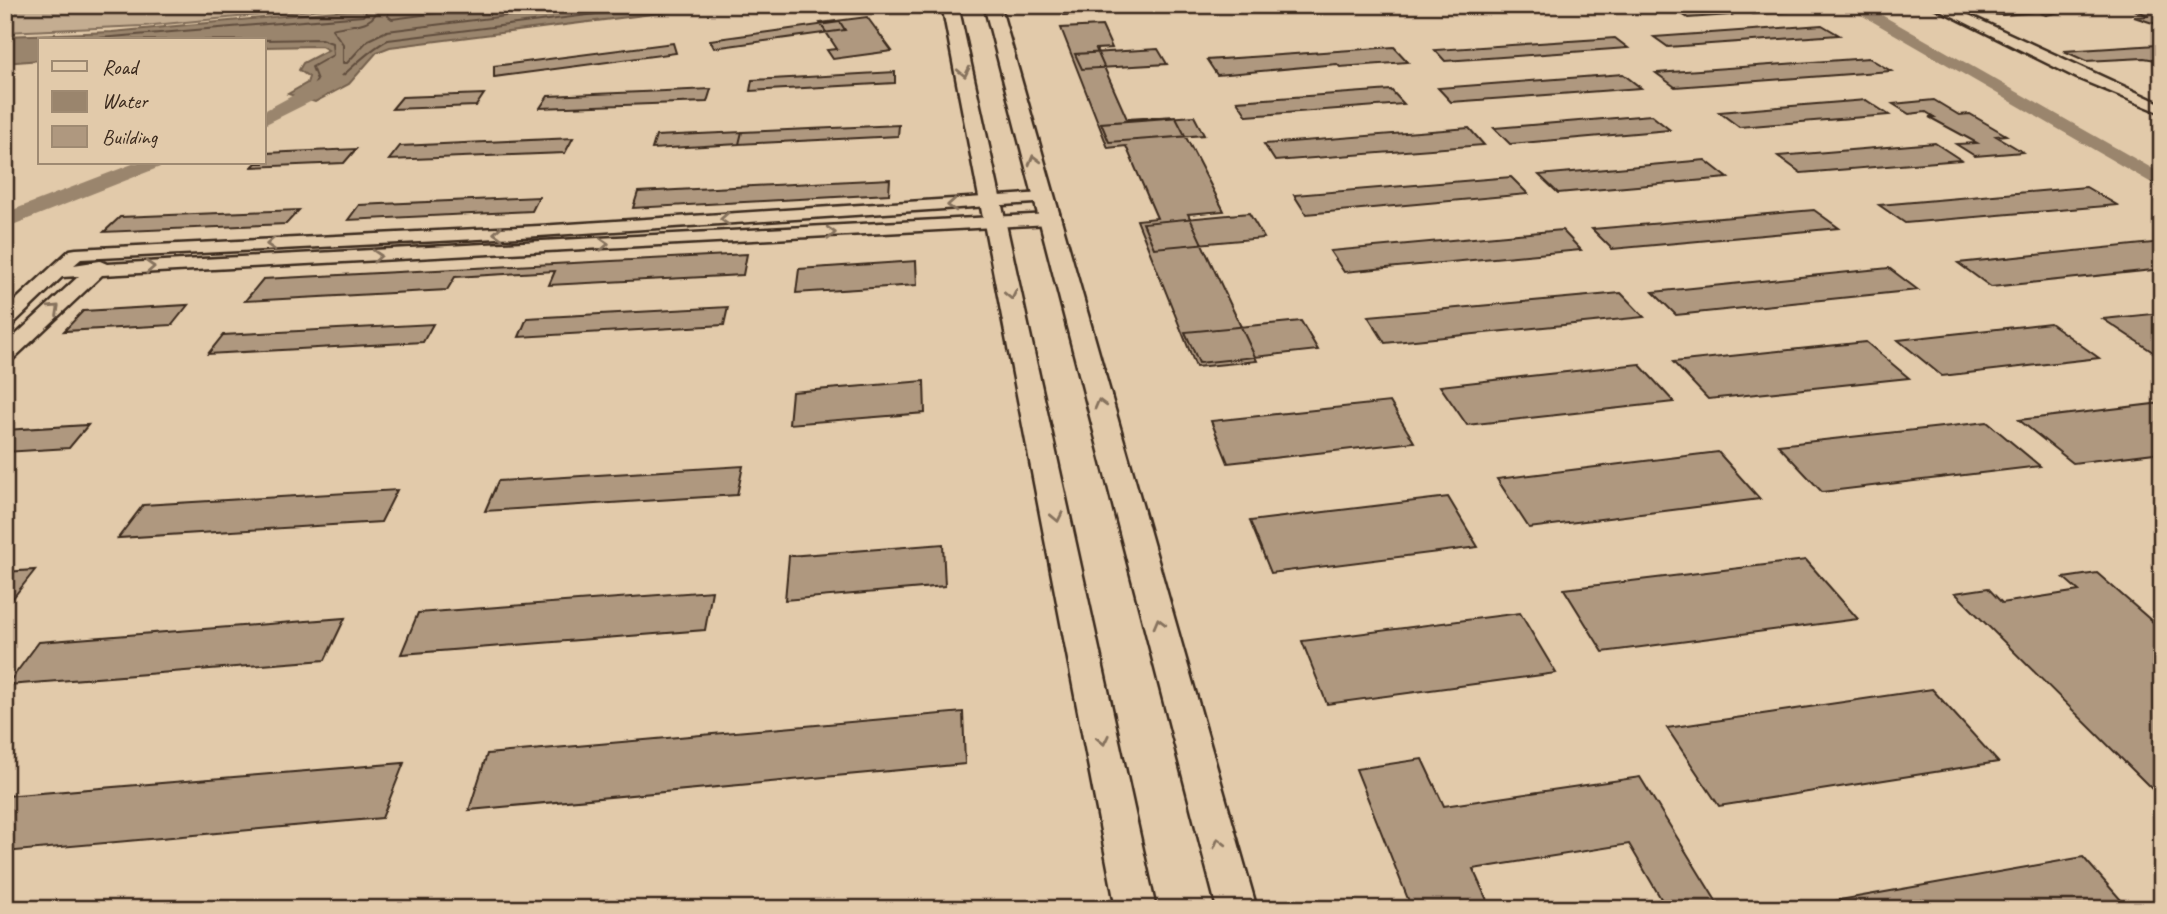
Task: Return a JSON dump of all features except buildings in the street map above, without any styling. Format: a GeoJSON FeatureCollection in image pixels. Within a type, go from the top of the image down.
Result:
{"type":"FeatureCollection","features":[{"type":"Feature","properties":{"kind":"street"},"geometry":{"type":"LineString","coordinates":[[950,5],[1136,909]]}},
{"type":"Feature","properties":{"kind":"street"},"geometry":{"type":"LineString","coordinates":[[992,5],[1237,909]]}},
{"type":"Feature","properties":{"kind":"street"},"geometry":{"type":"LineString","coordinates":[[1936,5],[2082,75],[2162,109]]}},
{"type":"Feature","properties":{"kind":"street"},"geometry":{"type":"LineString","coordinates":[[57,272],[1047,209]]}},
{"type":"Feature","properties":{"kind":"street"},"geometry":{"type":"LineString","coordinates":[[5,321],[76,254],[539,231],[994,213]]}},
{"type":"Feature","properties":{"kind":"street"},"geometry":{"type":"LineString","coordinates":[[5,356],[116,251]]}},
{"type":"Feature","properties":{"kind":"shaded area"},"geometry":{"type":"Polygon","coordinates":[[[5,5],[366,5],[143,26],[5,32],[5,5]]]}},
{"type":"Feature","properties":{"kind":"water"},"geometry":{"type":"Polygon","coordinates":[[[400,5],[723,5],[390,47],[377,52],[349,84],[315,102],[288,94],[307,83],[309,77],[299,70],[303,63],[328,50],[321,46],[266,47],[266,38],[38,38],[38,60],[5,63],[5,36],[112,32],[400,5]]]}},
{"type":"Feature","properties":{"kind":"waterway"},"geometry":{"type":"LineString","coordinates":[[1852,5],[2162,183]]}},
{"type":"Feature","properties":{"kind":"waterway"},"geometry":{"type":"LineString","coordinates":[[266,118],[329,85],[336,78]]}},
{"type":"Feature","properties":{"kind":"waterway"},"geometry":{"type":"LineString","coordinates":[[5,221],[150,164]]}}]}
